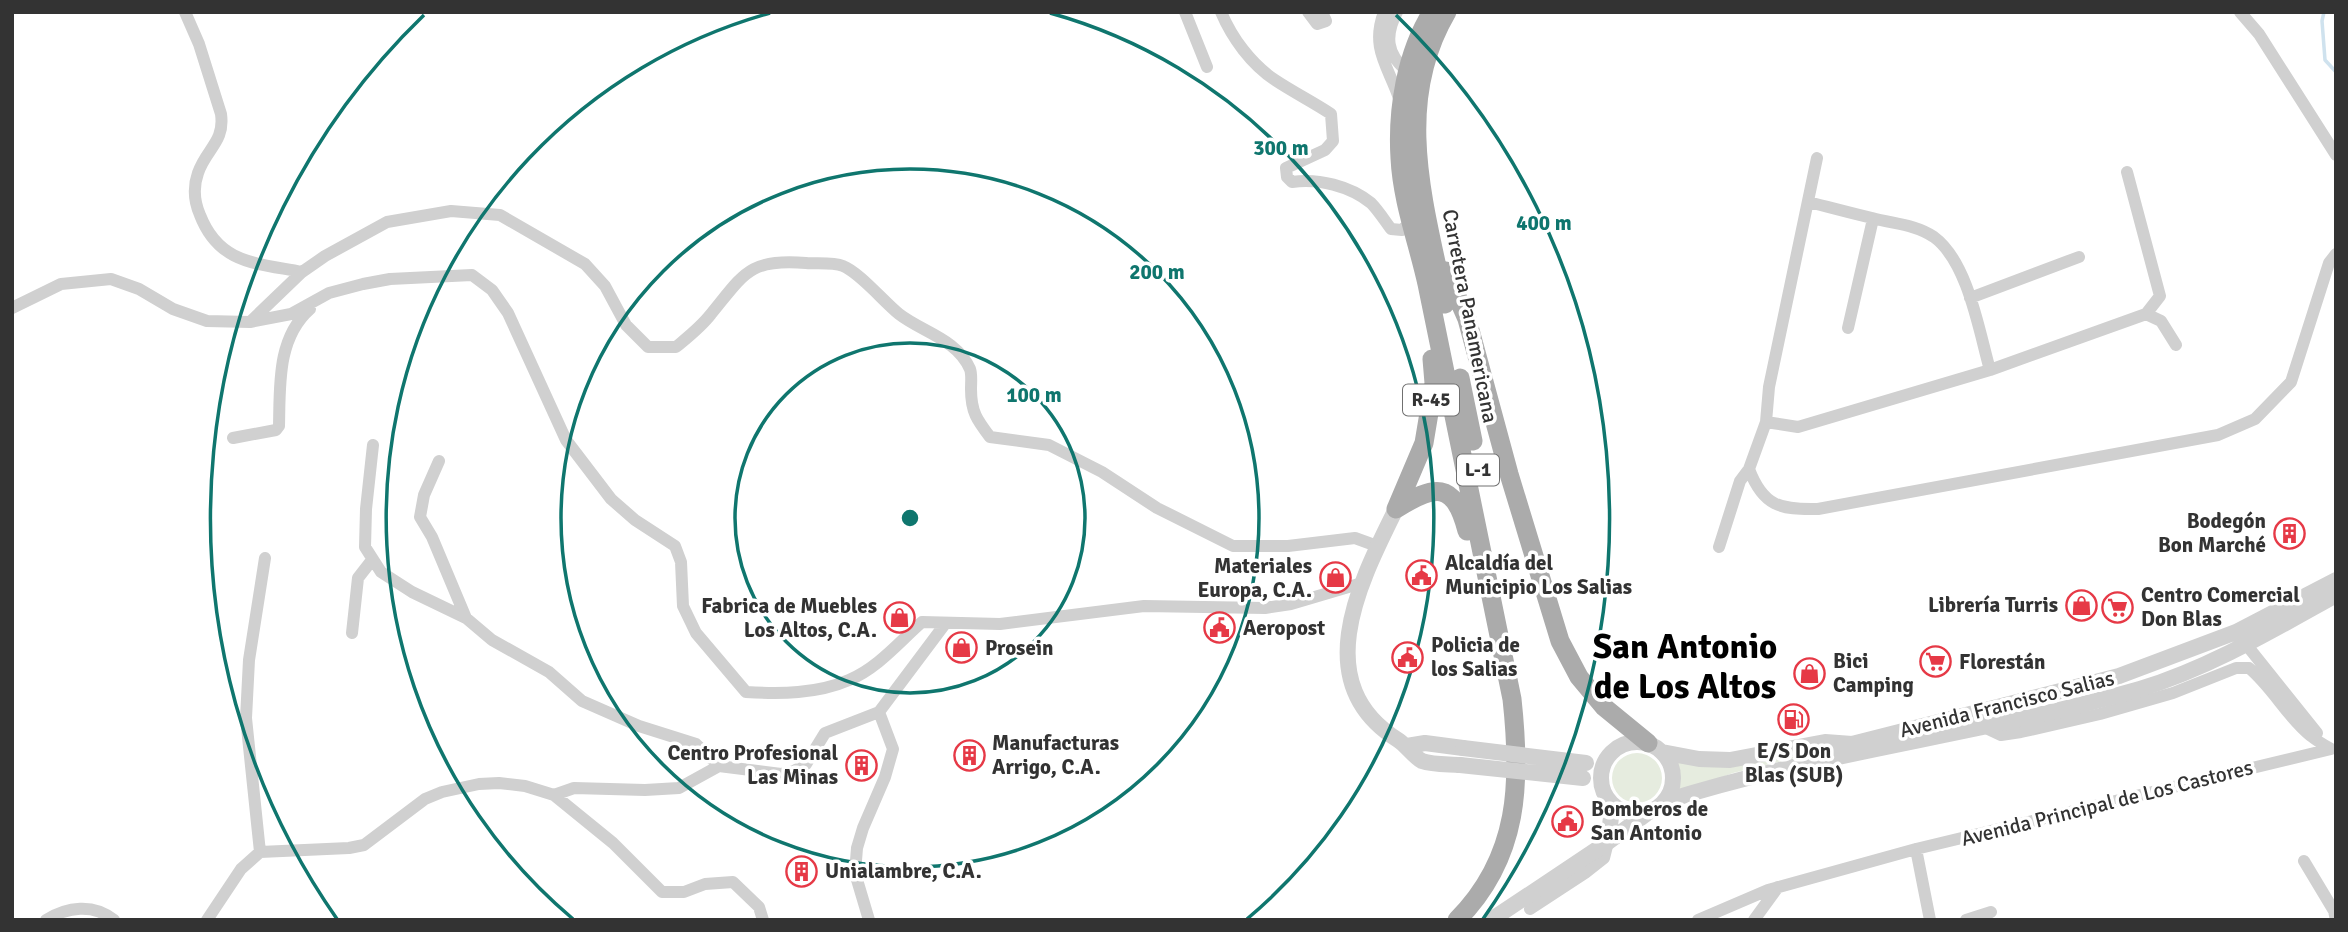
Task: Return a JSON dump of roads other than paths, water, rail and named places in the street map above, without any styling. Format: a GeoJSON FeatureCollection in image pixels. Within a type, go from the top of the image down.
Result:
{"type":"FeatureCollection","features":[{"type":"Feature","properties":{"kind":"main road","name":"Carretera Panamericana"},"geometry":{"type":"LineString","coordinates":[[1432,12],[1407,71],[1400,157],[1411,222],[1427,285],[1513,699],[1517,743],[1515,808],[1498,861],[1457,920]]}},
{"type":"Feature","properties":{"kind":"main road","name":"Carretera Panamericana"},"geometry":{"type":"LineString","coordinates":[[1447,12],[1432,39],[1425,59],[1416,106],[1420,181],[1524,701],[1530,748],[1528,790],[1518,839],[1507,867],[1471,920]]}},
{"type":"Feature","properties":{"kind":"main road"},"geometry":{"type":"LineString","coordinates":[[1431,234],[1467,320],[1509,474],[1560,641],[1579,677],[1604,706],[1655,747]]}},
{"type":"Feature","properties":{"kind":"main road","name":"R-45"},"geometry":{"type":"LineString","coordinates":[[1396,509],[1424,443],[1434,383],[1427,285]]}},
{"type":"Feature","properties":{"kind":"main road","name":"L-1"},"geometry":{"type":"LineString","coordinates":[[1396,509],[1422,492],[1442,492],[1452,498],[1462,513],[1471,548],[1488,581]]}},
{"type":"Feature","properties":{"kind":"street"},"geometry":{"type":"LineString","coordinates":[[185,12],[199,44],[223,126],[198,173],[194,200],[207,234],[226,253],[251,262],[302,272]]}},
{"type":"Feature","properties":{"kind":"street"},"geometry":{"type":"LineString","coordinates":[[1185,12],[1207,67]]}},
{"type":"Feature","properties":{"kind":"street"},"geometry":{"type":"LineString","coordinates":[[1221,12],[1229,30],[1251,58],[1274,79],[1331,114],[1333,141],[1315,156],[1286,168],[1287,177],[1292,182],[1321,181],[1346,190],[1371,203],[1391,229],[1402,230],[1411,222]]}},
{"type":"Feature","properties":{"kind":"street"},"geometry":{"type":"LineString","coordinates":[[1308,12],[1317,24],[1321,24],[1326,21],[1322,12]]}},
{"type":"Feature","properties":{"kind":"street"},"geometry":{"type":"LineString","coordinates":[[1384,12],[1377,44],[1402,107]]}},
{"type":"Feature","properties":{"kind":"street"},"geometry":{"type":"LineString","coordinates":[[1397,12],[1390,26],[1388,41],[1396,60],[1407,71]]}},
{"type":"Feature","properties":{"kind":"street"},"geometry":{"type":"LineString","coordinates":[[2240,12],[2259,34],[2336,155]]}},
{"type":"Feature","properties":{"kind":"street"},"geometry":{"type":"LineString","coordinates":[[1719,547],[1741,481],[1749,469],[1766,422],[1769,387],[1817,158]]}},
{"type":"Feature","properties":{"kind":"street"},"geometry":{"type":"LineString","coordinates":[[1766,422],[1798,427],[1990,370],[2146,314],[2160,296],[2127,172]]}},
{"type":"Feature","properties":{"kind":"street"},"geometry":{"type":"LineString","coordinates":[[1808,202],[1912,226],[1935,237],[1955,261],[1970,298],[1990,370]]}},
{"type":"Feature","properties":{"kind":"street"},"geometry":{"type":"LineString","coordinates":[[250,322],[302,272],[325,256],[387,222],[451,211],[500,215],[585,264],[605,286],[626,325],[648,347],[676,347],[709,317],[733,285],[747,272],[760,265],[788,262],[843,266],[866,282],[891,308],[907,320],[937,334],[961,356],[971,370],[974,417],[990,437],[1049,445],[1102,472],[1157,508],[1233,546],[1288,546],[1355,538],[1377,546]]}},
{"type":"Feature","properties":{"kind":"street"},"geometry":{"type":"LineString","coordinates":[[1847,328],[1873,219]]}},
{"type":"Feature","properties":{"kind":"street"},"geometry":{"type":"LineString","coordinates":[[1749,469],[1755,486],[1770,503],[1791,510],[1818,509],[2218,435],[2255,419],[2291,383],[2329,263],[2336,254]]}},
{"type":"Feature","properties":{"kind":"street"},"geometry":{"type":"LineString","coordinates":[[1970,298],[2079,257]]}},
{"type":"Feature","properties":{"kind":"street"},"geometry":{"type":"LineString","coordinates":[[12,307],[61,284],[111,279],[139,289],[173,309],[207,321],[250,322],[291,314],[329,293],[363,284],[390,279],[472,275],[492,290],[508,313],[566,440],[611,499],[635,520],[675,546],[681,562],[683,606],[696,633],[746,692],[776,694],[817,690],[850,680],[878,662],[922,622],[1000,624],[1144,606],[1265,608],[1291,604],[1362,583]]}},
{"type":"Feature","properties":{"kind":"street"},"geometry":{"type":"LineString","coordinates":[[233,438],[276,430],[279,426],[282,365],[294,325],[329,293]]}},
{"type":"Feature","properties":{"kind":"street"},"geometry":{"type":"LineString","coordinates":[[2146,314],[2161,321],[2176,345]]}},
{"type":"Feature","properties":{"kind":"street"},"geometry":{"type":"LineString","coordinates":[[373,445],[365,547],[381,572],[412,592],[466,618],[492,639],[549,672],[582,701],[639,726],[696,744],[719,766]]}},
{"type":"Feature","properties":{"kind":"street"},"geometry":{"type":"LineString","coordinates":[[439,461],[424,495],[420,517],[432,537],[466,618]]}},
{"type":"Feature","properties":{"kind":"street","name":"R-45"},"geometry":{"type":"LineString","coordinates":[[1396,509],[1362,583],[1347,638],[1346,660],[1350,679],[1368,716],[1384,732],[1407,746],[1421,761],[1460,765],[1584,770],[1619,746],[1633,742],[1655,747]]}},
{"type":"Feature","properties":{"kind":"street"},"geometry":{"type":"LineString","coordinates":[[260,852],[246,718],[248,660],[265,558]]}},
{"type":"Feature","properties":{"kind":"street"},"geometry":{"type":"LineString","coordinates":[[352,633],[358,578],[372,560]]}},
{"type":"Feature","properties":{"kind":"street","name":"Avenida Francisco Salias"},"geometry":{"type":"LineString","coordinates":[[1655,747],[1699,759],[1730,760],[1825,742],[1852,744],[2119,676],[2241,639],[2336,580]]}},
{"type":"Feature","properties":{"kind":"street","name":"Avenida Francisco Salias"},"geometry":{"type":"LineString","coordinates":[[1666,801],[1720,784],[1984,727],[2142,688],[2336,596]]}},
{"type":"Feature","properties":{"kind":"street"},"geometry":{"type":"LineString","coordinates":[[554,795],[574,788],[679,788],[719,766],[781,774],[794,771],[806,764],[825,733],[878,712],[945,624]]}},
{"type":"Feature","properties":{"kind":"street"},"geometry":{"type":"LineString","coordinates":[[2241,639],[2333,752]]}},
{"type":"Feature","properties":{"kind":"street"},"geometry":{"type":"LineString","coordinates":[[1984,727],[2001,735],[2021,732],[2099,714],[2173,693],[2236,668],[2249,668],[2312,737],[2333,752]]}},
{"type":"Feature","properties":{"kind":"street"},"geometry":{"type":"LineString","coordinates":[[869,920],[855,873],[857,848],[893,749],[878,712]]}},
{"type":"Feature","properties":{"kind":"street","name":"R-45"},"geometry":{"type":"LineString","coordinates":[[1407,746],[1425,743],[1463,748],[1584,770],[1600,783]]}},
{"type":"Feature","properties":{"kind":"street"},"geometry":{"type":"LineString","coordinates":[[1655,747],[1673,770],[1672,792],[1666,801]]}},
{"type":"Feature","properties":{"kind":"street","name":"Avenida Principal de Los Castores"},"geometry":{"type":"LineString","coordinates":[[1698,920],[1778,887],[1916,849],[2333,752]]}},
{"type":"Feature","properties":{"kind":"street"},"geometry":{"type":"LineString","coordinates":[[1608,756],[1600,783],[1611,817],[1608,842]]}},
{"type":"Feature","properties":{"kind":"street"},"geometry":{"type":"LineString","coordinates":[[207,920],[241,869],[260,852],[364,845],[425,799],[461,787],[499,783],[524,786],[554,795],[613,843],[662,891],[684,892],[705,884],[733,882],[759,907],[763,920]]}},
{"type":"Feature","properties":{"kind":"street","name":"R-45"},"geometry":{"type":"LineString","coordinates":[[1491,920],[1529,910],[1608,842],[1666,801]]}},
{"type":"Feature","properties":{"kind":"street"},"geometry":{"type":"LineString","coordinates":[[1608,802],[1632,815],[1646,814]]}},
{"type":"Feature","properties":{"kind":"street"},"geometry":{"type":"LineString","coordinates":[[1916,849],[1930,920]]}},
{"type":"Feature","properties":{"kind":"street"},"geometry":{"type":"LineString","coordinates":[[2304,861],[2334,911],[2336,920]]}},
{"type":"Feature","properties":{"kind":"street"},"geometry":{"type":"LineString","coordinates":[[1754,920],[1778,887]]}},
{"type":"Feature","properties":{"kind":"street"},"geometry":{"type":"LineString","coordinates":[[46,920],[72,908],[93,910],[114,920]]}},
{"type":"Feature","properties":{"kind":"street"},"geometry":{"type":"LineString","coordinates":[[1966,920],[1991,912]]}},
{"type":"Feature","properties":{"kind":"waterway"},"geometry":{"type":"LineString","coordinates":[[2324,12],[2322,21],[2325,60],[2336,72]]}},
{"type":"Feature","properties":{"kind":"place","name":"Bodegón Bon Marché"},"geometry":{"type":"Point","coordinates":[2289,533]}},
{"type":"Feature","properties":{"kind":"place","name":"Alcaldía del Municipio Los Salias"},"geometry":{"type":"Point","coordinates":[1422,575]}},
{"type":"Feature","properties":{"kind":"place","name":"Materiales Europa, C.A."},"geometry":{"type":"Point","coordinates":[1335,578]}},
{"type":"Feature","properties":{"kind":"place","name":"Librería Turris"},"geometry":{"type":"Point","coordinates":[2081,605]}},
{"type":"Feature","properties":{"kind":"place","name":"Centro Comercial Don Blas"},"geometry":{"type":"Point","coordinates":[2118,607]}},
{"type":"Feature","properties":{"kind":"place","name":"Fabrica de Muebles Los Altos, C.A."},"geometry":{"type":"Point","coordinates":[900,618]}},
{"type":"Feature","properties":{"kind":"place","name":"Aeropost"},"geometry":{"type":"Point","coordinates":[1220,628]}},
{"type":"Feature","properties":{"kind":"place","name":"Prosein"},"geometry":{"type":"Point","coordinates":[962,648]}},
{"type":"Feature","properties":{"kind":"place","name":"Policia de los Salias"},"geometry":{"type":"Point","coordinates":[1408,657]}},
{"type":"Feature","properties":{"kind":"place","name":"Florestán"},"geometry":{"type":"Point","coordinates":[1936,662]}},
{"type":"Feature","properties":{"kind":"place","name":"Bici Camping"},"geometry":{"type":"Point","coordinates":[1810,673]}},
{"type":"Feature","properties":{"kind":"place","name":"E/S Don Blas (SUB)"},"geometry":{"type":"Point","coordinates":[1794,719]}},
{"type":"Feature","properties":{"kind":"place","name":"Manufacturas Arrigo, C.A."},"geometry":{"type":"Point","coordinates":[969,755]}},
{"type":"Feature","properties":{"kind":"place","name":"Centro Profesional Las Minas"},"geometry":{"type":"Point","coordinates":[861,765]}},
{"type":"Feature","properties":{"kind":"place","name":"Bomberos de San Antonio"},"geometry":{"type":"Point","coordinates":[1568,821]}},
{"type":"Feature","properties":{"kind":"place","name":"Unialambre, C.A."},"geometry":{"type":"Point","coordinates":[802,871]}},
{"type":"Feature","properties":{"kind":"district","name":"San Antonio de Los Altos"},"geometry":{"type":"Point","coordinates":[1685,666]}}]}
